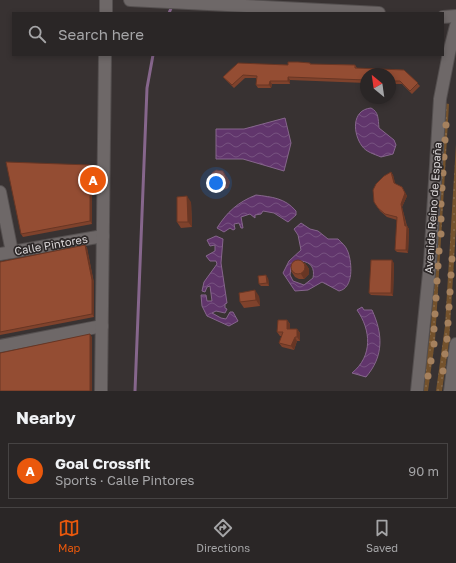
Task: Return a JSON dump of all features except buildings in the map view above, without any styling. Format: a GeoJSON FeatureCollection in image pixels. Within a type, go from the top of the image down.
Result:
{"type":"FeatureCollection","features":[{"type":"Feature","properties":{"kind":"street"},"geometry":{"type":"LineString","coordinates":[[106,0],[106,12]]}},
{"type":"Feature","properties":{"kind":"street"},"geometry":{"type":"LineString","coordinates":[[130,0],[247,3],[366,12]]}},
{"type":"Feature","properties":{"kind":"street"},"geometry":{"type":"LineString","coordinates":[[444,17],[456,16]]}},
{"type":"Feature","properties":{"kind":"street","name":"Avenida Reino de España"},"geometry":{"type":"LineString","coordinates":[[417,391],[430,263],[440,99],[456,26]]}},
{"type":"Feature","properties":{"kind":"street"},"geometry":{"type":"LineString","coordinates":[[101,391],[105,56]]}},
{"type":"Feature","properties":{"kind":"street"},"geometry":{"type":"LineString","coordinates":[[0,192],[6,253]]}},
{"type":"Feature","properties":{"kind":"street","name":"Calle Pintores"},"geometry":{"type":"LineString","coordinates":[[6,253],[102,236]]}},
{"type":"Feature","properties":{"kind":"street"},"geometry":{"type":"LineString","coordinates":[[0,346],[102,326]]}},
{"type":"Feature","properties":{"kind":"street"},"geometry":{"type":"LineString","coordinates":[[450,391],[456,344]]}},
{"type":"Feature","properties":{"kind":"shaded area"},"geometry":{"type":"Polygon","coordinates":[[[444,103],[449,104],[435,341],[428,391],[422,391],[431,325],[444,103]]]}},
{"type":"Feature","properties":{"kind":"shaded area"},"geometry":{"type":"Polygon","coordinates":[[[456,144],[456,228],[449,342],[442,391],[436,391],[445,326],[456,144]]]}},
{"type":"Feature","properties":{"kind":"water"},"geometry":{"type":"Polygon","coordinates":[[[371,108],[377,114],[379,128],[394,140],[396,145],[393,154],[381,157],[370,153],[359,141],[356,129],[357,118],[360,113],[371,108]]]}},
{"type":"Feature","properties":{"kind":"water"},"geometry":{"type":"Polygon","coordinates":[[[285,118],[291,143],[284,171],[243,159],[216,159],[216,129],[244,129],[285,118]]]}},
{"type":"Feature","properties":{"kind":"water"},"geometry":{"type":"Polygon","coordinates":[[[256,195],[273,198],[287,203],[296,211],[296,215],[288,222],[274,213],[263,211],[261,214],[255,215],[255,218],[250,214],[241,217],[243,228],[241,228],[239,223],[234,224],[235,229],[233,230],[230,228],[224,232],[217,228],[234,208],[256,195]]]}},
{"type":"Feature","properties":{"kind":"water"},"geometry":{"type":"Polygon","coordinates":[[[301,223],[310,229],[318,231],[328,239],[338,239],[344,245],[348,252],[351,274],[344,289],[339,291],[322,282],[308,290],[295,291],[283,273],[289,261],[301,250],[298,235],[294,229],[301,223]],[[301,261],[291,267],[290,275],[293,281],[304,285],[313,278],[313,268],[310,264],[301,261]]]}},
{"type":"Feature","properties":{"kind":"water"},"geometry":{"type":"Polygon","coordinates":[[[216,236],[223,239],[221,263],[227,303],[225,304],[225,308],[227,309],[225,313],[216,311],[212,313],[226,319],[230,312],[233,312],[238,321],[229,326],[207,316],[202,306],[201,295],[206,295],[207,301],[212,301],[210,286],[207,287],[205,292],[202,291],[204,282],[217,264],[216,261],[210,261],[206,256],[215,251],[215,245],[210,246],[207,240],[216,236]]]}},
{"type":"Feature","properties":{"kind":"water"},"geometry":{"type":"Polygon","coordinates":[[[362,307],[364,310],[372,310],[380,336],[379,353],[372,369],[366,377],[352,373],[364,359],[367,351],[367,334],[362,318],[357,310],[362,307]]]}},
{"type":"Feature","properties":{"kind":"waterway"},"geometry":{"type":"LineString","coordinates":[[169,12],[172,6]]}},
{"type":"Feature","properties":{"kind":"waterway"},"geometry":{"type":"LineString","coordinates":[[135,391],[147,88],[153,56]]}},
{"type":"Feature","properties":{"kind":"place","name":"Goal Crossfit"},"geometry":{"type":"Point","coordinates":[93,180]}}]}
